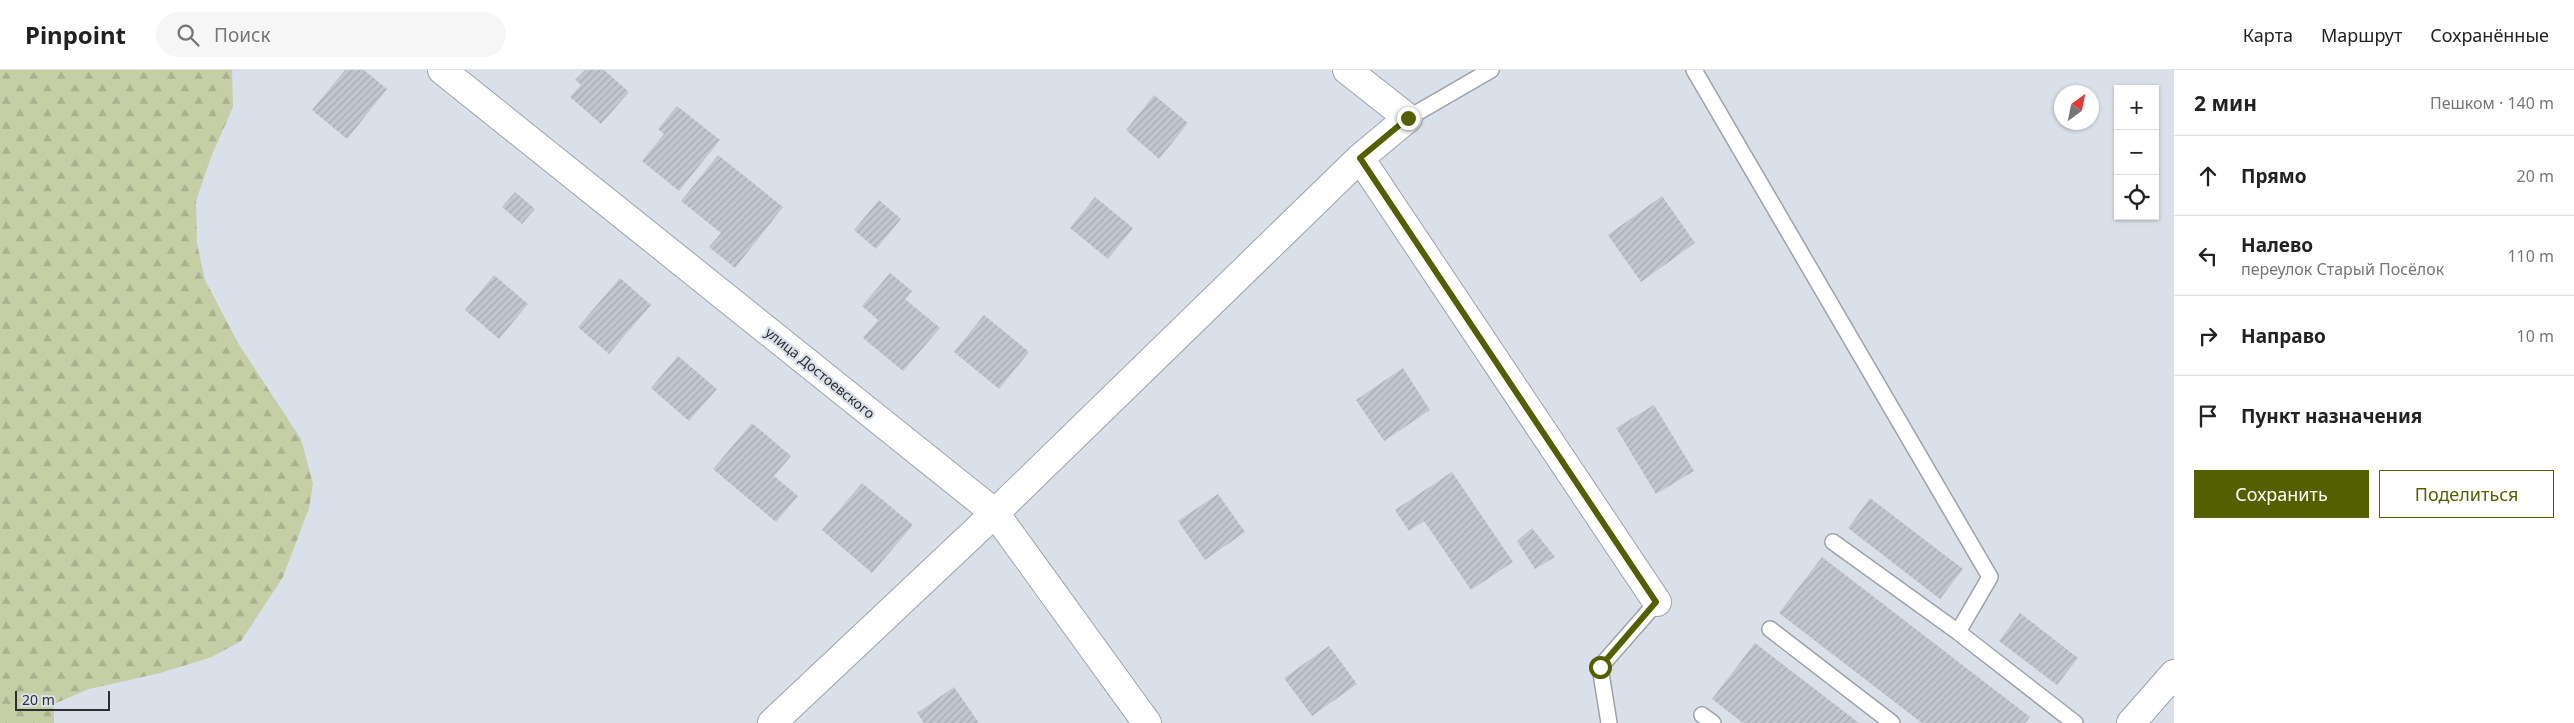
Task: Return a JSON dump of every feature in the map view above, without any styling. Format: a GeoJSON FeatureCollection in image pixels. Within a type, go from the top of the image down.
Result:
{"type":"FeatureCollection","features":[{"type":"Feature","properties":{"kind":"street","name":"улица Достоевского"},"geometry":{"type":"LineString","coordinates":[[442,70],[995,513],[1148,723]]}},
{"type":"Feature","properties":{"kind":"street"},"geometry":{"type":"LineString","coordinates":[[772,723],[995,513],[1360,158],[1408,118],[1347,70]]}},
{"type":"Feature","properties":{"kind":"street"},"geometry":{"type":"LineString","coordinates":[[1360,158],[1656,602]]}},
{"type":"Feature","properties":{"kind":"street"},"geometry":{"type":"LineString","coordinates":[[2131,723],[2174,674]]}},
{"type":"Feature","properties":{"kind":"lane"},"geometry":{"type":"LineString","coordinates":[[1408,118],[1491,70]]}},
{"type":"Feature","properties":{"kind":"lane"},"geometry":{"type":"LineString","coordinates":[[1694,70],[1990,577],[1958,632]]}},
{"type":"Feature","properties":{"kind":"lane"},"geometry":{"type":"LineString","coordinates":[[1833,542],[1958,632],[2075,723]]}},
{"type":"Feature","properties":{"kind":"lane"},"geometry":{"type":"LineString","coordinates":[[1609,723],[1600,667],[1656,602]]}},
{"type":"Feature","properties":{"kind":"lane"},"geometry":{"type":"LineString","coordinates":[[1770,630],[1892,723]]}},
{"type":"Feature","properties":{"kind":"green space"},"geometry":{"type":"Polygon","coordinates":[[[0,70],[232,70],[233,107],[211,157],[196,201],[197,243],[205,280],[238,343],[301,439],[313,484],[309,508],[283,577],[241,641],[212,657],[160,673],[89,689],[54,704],[54,723],[0,723],[0,70]]]}},
{"type":"Feature","properties":{"kind":"building"},"geometry":{"type":"Polygon","coordinates":[[[345,70],[364,70],[387,89],[347,139],[312,110],[345,70]]]}},
{"type":"Feature","properties":{"kind":"building"},"geometry":{"type":"Polygon","coordinates":[[[585,70],[604,70],[629,92],[601,124],[570,97],[581,85],[575,80],[585,70]]]}},
{"type":"Feature","properties":{"kind":"building"},"geometry":{"type":"Polygon","coordinates":[[[1154,95],[1188,123],[1159,159],[1126,130],[1154,95]]]}},
{"type":"Feature","properties":{"kind":"building"},"geometry":{"type":"Polygon","coordinates":[[[677,106],[720,140],[679,191],[642,161],[664,134],[658,129],[677,106]]]}},
{"type":"Feature","properties":{"kind":"building"},"geometry":{"type":"Polygon","coordinates":[[[718,155],[783,207],[735,268],[709,247],[721,233],[681,201],[718,155]]]}},
{"type":"Feature","properties":{"kind":"building"},"geometry":{"type":"Polygon","coordinates":[[[515,192],[535,209],[522,224],[502,207],[515,192]]]}},
{"type":"Feature","properties":{"kind":"building"},"geometry":{"type":"Polygon","coordinates":[[[1662,196],[1695,243],[1641,282],[1608,235],[1662,196]]]}},
{"type":"Feature","properties":{"kind":"building"},"geometry":{"type":"Polygon","coordinates":[[[1095,197],[1133,228],[1108,259],[1070,228],[1095,197]]]}},
{"type":"Feature","properties":{"kind":"building"},"geometry":{"type":"Polygon","coordinates":[[[879,200],[901,219],[876,249],[854,230],[879,200]]]}},
{"type":"Feature","properties":{"kind":"building"},"geometry":{"type":"Polygon","coordinates":[[[890,273],[912,291],[905,299],[940,328],[903,371],[863,338],[878,320],[862,306],[890,273]]]}},
{"type":"Feature","properties":{"kind":"building"},"geometry":{"type":"Polygon","coordinates":[[[494,275],[528,304],[499,339],[465,310],[494,275]]]}},
{"type":"Feature","properties":{"kind":"building"},"geometry":{"type":"Polygon","coordinates":[[[620,278],[651,305],[609,354],[578,327],[620,278]]]}},
{"type":"Feature","properties":{"kind":"building"},"geometry":{"type":"Polygon","coordinates":[[[984,315],[1029,352],[999,389],[954,352],[984,315]]]}},
{"type":"Feature","properties":{"kind":"building"},"geometry":{"type":"Polygon","coordinates":[[[678,356],[717,389],[689,421],[651,388],[678,356]]]}},
{"type":"Feature","properties":{"kind":"building"},"geometry":{"type":"Polygon","coordinates":[[[1403,368],[1430,410],[1384,441],[1356,400],[1403,368]]]}},
{"type":"Feature","properties":{"kind":"building"},"geometry":{"type":"Polygon","coordinates":[[[1654,405],[1694,471],[1656,494],[1616,428],[1654,405]]]}},
{"type":"Feature","properties":{"kind":"building"},"geometry":{"type":"Polygon","coordinates":[[[752,423],[791,456],[774,476],[798,496],[776,522],[713,469],[752,423]]]}},
{"type":"Feature","properties":{"kind":"building"},"geometry":{"type":"Polygon","coordinates":[[[1452,472],[1513,562],[1471,590],[1424,521],[1409,531],[1395,510],[1452,472]]]}},
{"type":"Feature","properties":{"kind":"building"},"geometry":{"type":"Polygon","coordinates":[[[862,483],[913,525],[872,573],[822,530],[862,483]]]}},
{"type":"Feature","properties":{"kind":"building"},"geometry":{"type":"Polygon","coordinates":[[[1218,494],[1245,532],[1205,560],[1178,521],[1218,494]]]}},
{"type":"Feature","properties":{"kind":"building"},"geometry":{"type":"Polygon","coordinates":[[[1870,498],[1963,569],[1940,599],[1848,528],[1870,498]]]}},
{"type":"Feature","properties":{"kind":"building"},"geometry":{"type":"Polygon","coordinates":[[[1532,528],[1555,557],[1535,569],[1517,541],[1532,528]]]}},
{"type":"Feature","properties":{"kind":"building"},"geometry":{"type":"Polygon","coordinates":[[[1822,557],[2030,717],[2025,723],[1922,723],[1779,613],[1822,557]]]}},
{"type":"Feature","properties":{"kind":"building"},"geometry":{"type":"Polygon","coordinates":[[[2020,613],[2078,658],[2057,685],[1999,641],[2020,613]]]}},
{"type":"Feature","properties":{"kind":"building"},"geometry":{"type":"Polygon","coordinates":[[[1755,643],[1859,723],[1743,723],[1712,699],[1755,643]]]}},
{"type":"Feature","properties":{"kind":"building"},"geometry":{"type":"Polygon","coordinates":[[[1329,646],[1357,684],[1312,716],[1284,678],[1329,646]]]}},
{"type":"Feature","properties":{"kind":"building"},"geometry":{"type":"Polygon","coordinates":[[[954,687],[979,723],[924,723],[917,713],[954,687]]]}},
{"type":"Feature","properties":{"kind":"route"},"geometry":{"type":"LineString","coordinates":[[1408,118],[1360,158],[1656,602],[1600,667]]}}]}
